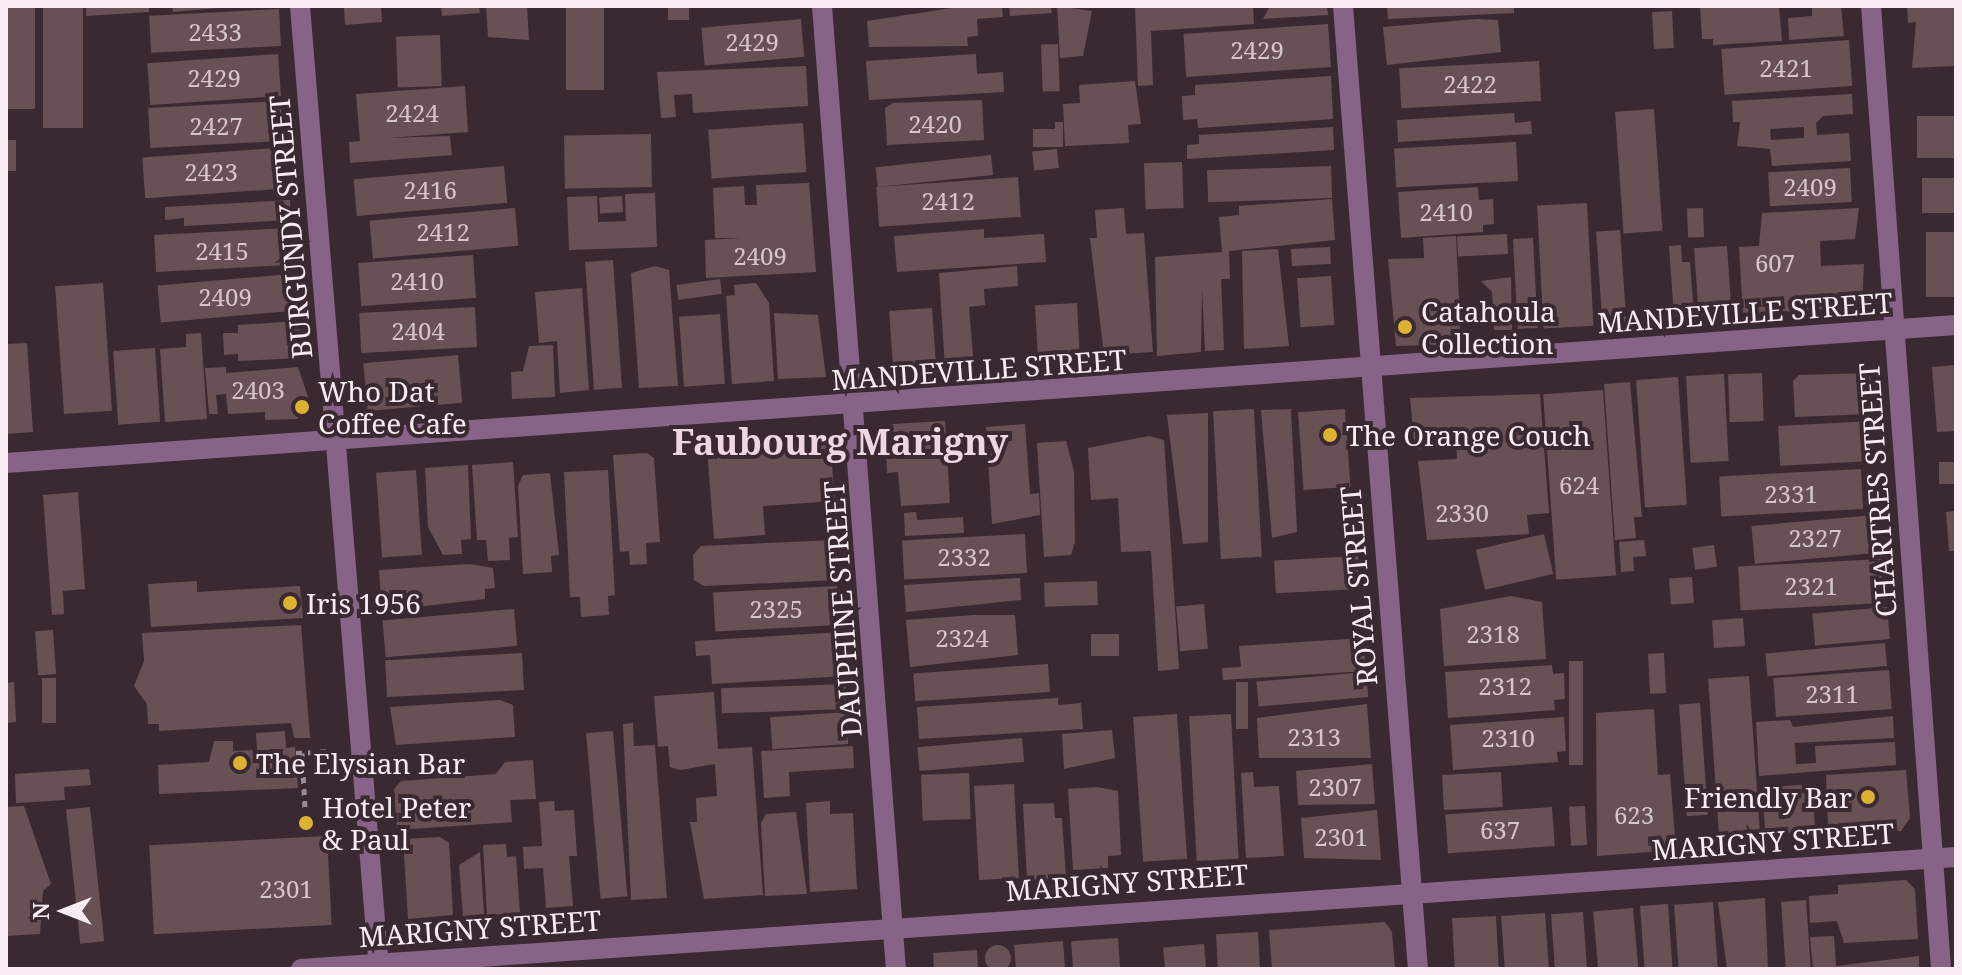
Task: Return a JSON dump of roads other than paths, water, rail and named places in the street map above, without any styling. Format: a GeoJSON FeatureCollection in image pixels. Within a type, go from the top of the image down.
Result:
{"type":"FeatureCollection","features":[{"type":"Feature","properties":{"kind":"street","name":"BURGUNDY STREET"},"geometry":{"type":"LineString","coordinates":[[300,6],[378,966]]}},
{"type":"Feature","properties":{"kind":"street","name":"DAUPHINE STREET"},"geometry":{"type":"LineString","coordinates":[[822,6],[856,406],[896,969]]}},
{"type":"Feature","properties":{"kind":"street","name":"ROYAL STREET"},"geometry":{"type":"LineString","coordinates":[[1343,6],[1368,370],[1418,969]]}},
{"type":"Feature","properties":{"kind":"street","name":"CHARTRES STREET"},"geometry":{"type":"LineString","coordinates":[[1871,6],[1941,969]]}},
{"type":"Feature","properties":{"kind":"street","name":"MANDEVILLE STREET"},"geometry":{"type":"LineString","coordinates":[[6,463],[1368,370],[1956,325]]}},
{"type":"Feature","properties":{"kind":"street","name":"MARIGNY STREET"},"geometry":{"type":"LineString","coordinates":[[301,969],[378,966],[893,925],[1956,857]]}},
{"type":"Feature","properties":{"kind":"place","name":"Catahoula Collection"},"geometry":{"type":"Point","coordinates":[1405,327]}},
{"type":"Feature","properties":{"kind":"place","name":"Who Dat Coffee Cafe"},"geometry":{"type":"Point","coordinates":[302,407]}},
{"type":"Feature","properties":{"kind":"place","name":"The Orange Couch"},"geometry":{"type":"Point","coordinates":[1330,435]}},
{"type":"Feature","properties":{"kind":"place","name":"Iris 1956"},"geometry":{"type":"Point","coordinates":[290,603]}},
{"type":"Feature","properties":{"kind":"place","name":"The Elysian Bar"},"geometry":{"type":"Point","coordinates":[240,763]}},
{"type":"Feature","properties":{"kind":"place","name":"Friendly Bar"},"geometry":{"type":"Point","coordinates":[1868,797]}},
{"type":"Feature","properties":{"kind":"place","name":"Hotel Peter & Paul"},"geometry":{"type":"Point","coordinates":[306,823]}},
{"type":"Feature","properties":{"kind":"district","name":"Faubourg Marigny"},"geometry":{"type":"Point","coordinates":[840,442]}}]}
